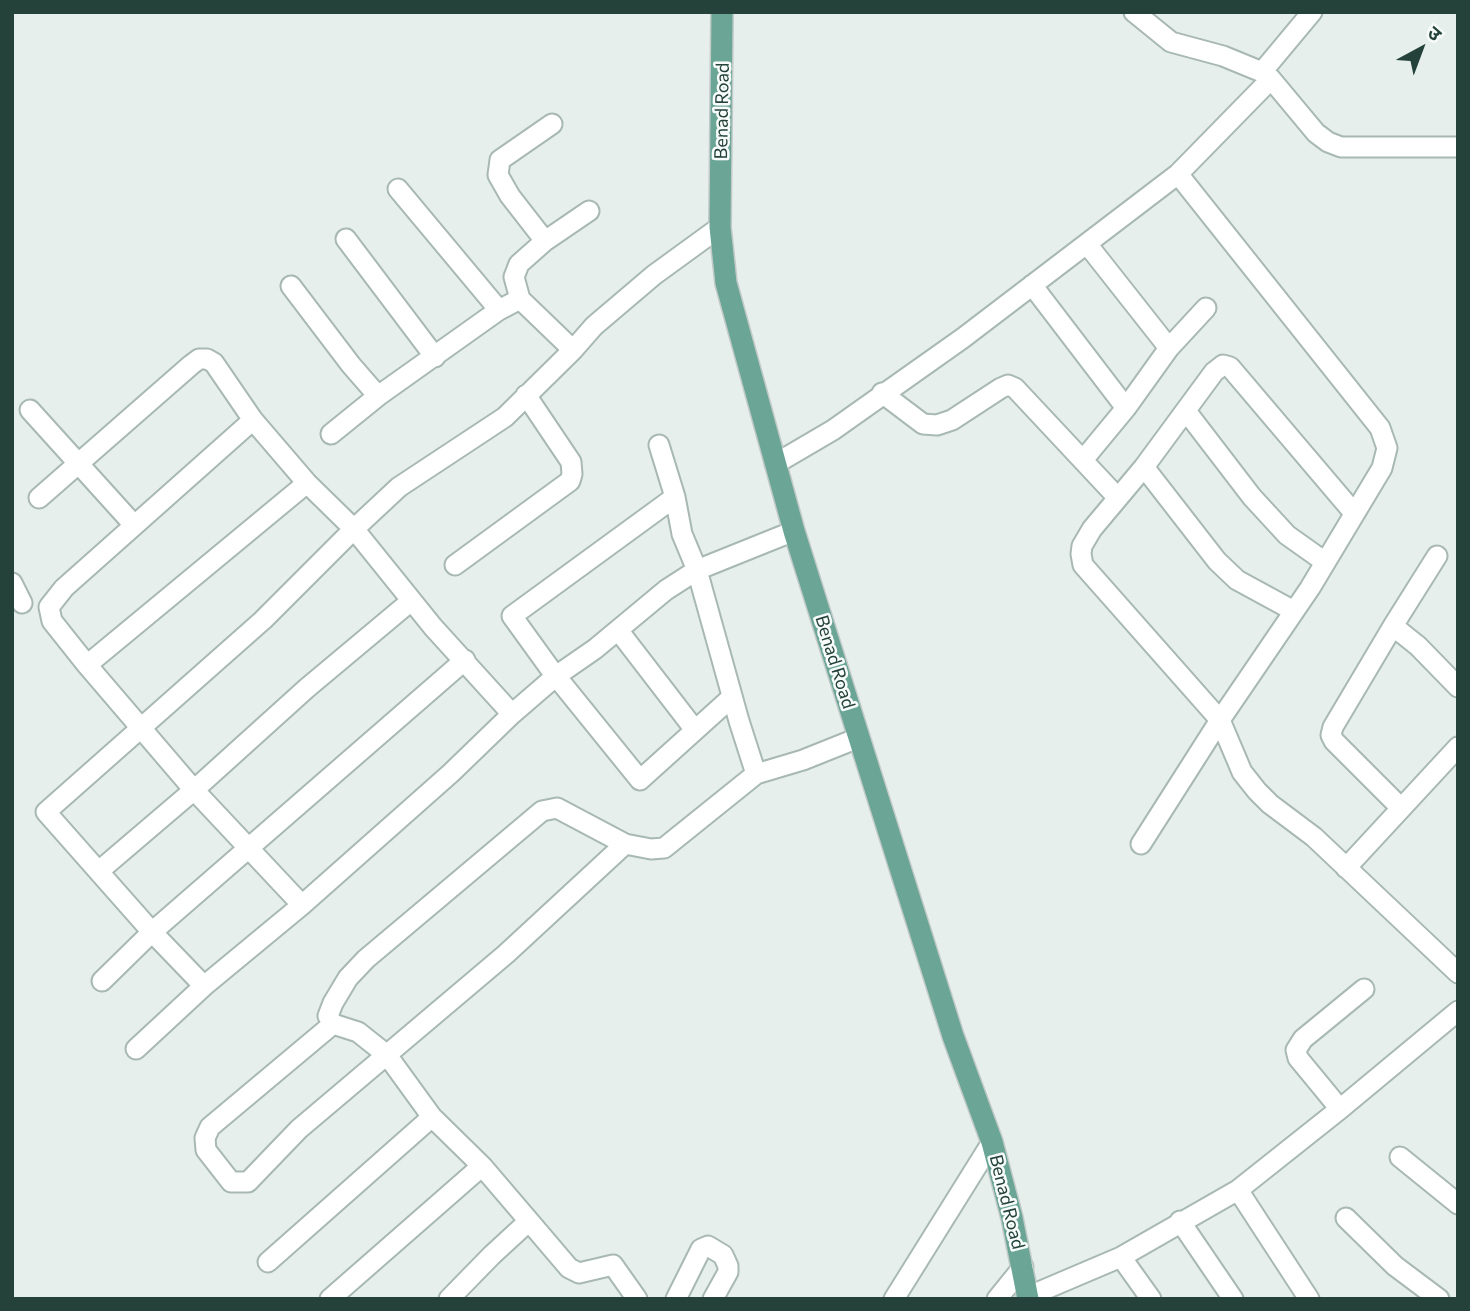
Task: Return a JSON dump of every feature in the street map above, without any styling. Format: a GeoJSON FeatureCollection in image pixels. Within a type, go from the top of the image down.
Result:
{"type":"FeatureCollection","features":[{"type":"Feature","properties":{"kind":"main road","name":"Benad Road"},"geometry":{"type":"LineString","coordinates":[[722,12],[720,227],[726,283],[794,531],[858,738],[953,1036],[992,1142],[1028,1298]]}},
{"type":"Feature","properties":{"kind":"street"},"geometry":{"type":"LineString","coordinates":[[1133,12],[1171,42],[1223,56],[1266,75],[1316,133],[1328,142],[1341,147],[1458,147]]}},
{"type":"Feature","properties":{"kind":"street"},"geometry":{"type":"LineString","coordinates":[[775,464],[833,430],[963,338],[1178,174],[1266,75],[1312,12]]}},
{"type":"Feature","properties":{"kind":"street"},"geometry":{"type":"LineString","coordinates":[[545,241],[510,196],[498,175],[500,160],[552,124]]}},
{"type":"Feature","properties":{"kind":"street"},"geometry":{"type":"LineString","coordinates":[[1141,844],[1325,562],[1382,468],[1387,448],[1380,428],[1178,174]]}},
{"type":"Feature","properties":{"kind":"street"},"geometry":{"type":"LineString","coordinates":[[398,189],[499,310]]}},
{"type":"Feature","properties":{"kind":"street"},"geometry":{"type":"LineString","coordinates":[[573,349],[520,299],[514,277],[519,264],[545,241],[589,211]]}},
{"type":"Feature","properties":{"kind":"street"},"geometry":{"type":"LineString","coordinates":[[204,986],[152,932],[46,812],[263,620],[399,487],[505,417],[594,326],[654,275],[720,227]]}},
{"type":"Feature","properties":{"kind":"street"},"geometry":{"type":"LineString","coordinates":[[346,239],[435,357]]}},
{"type":"Feature","properties":{"kind":"street"},"geometry":{"type":"LineString","coordinates":[[1087,244],[1169,348]]}},
{"type":"Feature","properties":{"kind":"street"},"geometry":{"type":"LineString","coordinates":[[1032,285],[1126,408]]}},
{"type":"Feature","properties":{"kind":"street"},"geometry":{"type":"LineString","coordinates":[[290,286],[378,396]]}},
{"type":"Feature","properties":{"kind":"street"},"geometry":{"type":"LineString","coordinates":[[331,434],[378,396],[499,310],[520,299]]}},
{"type":"Feature","properties":{"kind":"street"},"geometry":{"type":"LineString","coordinates":[[1083,460],[1126,408],[1169,348],[1206,308]]}},
{"type":"Feature","properties":{"kind":"street"},"geometry":{"type":"LineString","coordinates":[[39,498],[199,359],[207,359],[214,363],[253,420],[307,483],[354,529],[411,601],[513,713]]}},
{"type":"Feature","properties":{"kind":"street"},"geometry":{"type":"LineString","coordinates":[[1354,513],[1230,367],[1223,365],[1092,529],[1082,546],[1083,565],[1220,720],[1242,772],[1257,791],[1346,868],[1458,972]]}},
{"type":"Feature","properties":{"kind":"street"},"geometry":{"type":"LineString","coordinates":[[882,393],[923,424],[937,425],[953,420],[1002,388],[1015,388],[1118,498]]}},
{"type":"Feature","properties":{"kind":"street"},"geometry":{"type":"LineString","coordinates":[[455,565],[570,481],[571,462],[526,395]]}},
{"type":"Feature","properties":{"kind":"street"},"geometry":{"type":"LineString","coordinates":[[30,410],[134,525]]}},
{"type":"Feature","properties":{"kind":"street"},"geometry":{"type":"LineString","coordinates":[[1186,411],[1252,497],[1287,535],[1325,562]]}},
{"type":"Feature","properties":{"kind":"street"},"geometry":{"type":"LineString","coordinates":[[253,420],[64,588],[48,607],[52,621],[87,665],[194,790],[302,905]]}},
{"type":"Feature","properties":{"kind":"street"},"geometry":{"type":"LineString","coordinates":[[659,445],[676,496],[681,534],[697,570],[756,774]]}},
{"type":"Feature","properties":{"kind":"street"},"geometry":{"type":"LineString","coordinates":[[1144,467],[1217,561],[1237,580],[1294,611]]}},
{"type":"Feature","properties":{"kind":"street"},"geometry":{"type":"LineString","coordinates":[[87,665],[307,483]]}},
{"type":"Feature","properties":{"kind":"street"},"geometry":{"type":"LineString","coordinates":[[676,496],[512,616],[556,676],[640,780],[732,696]]}},
{"type":"Feature","properties":{"kind":"street"},"geometry":{"type":"LineString","coordinates":[[136,1049],[204,986],[302,905],[451,774],[513,713],[556,676],[666,590],[697,570],[794,531]]}},
{"type":"Feature","properties":{"kind":"street"},"geometry":{"type":"LineString","coordinates":[[1401,808],[1331,735],[1333,727],[1437,556]]}},
{"type":"Feature","properties":{"kind":"street"},"geometry":{"type":"LineString","coordinates":[[12,583],[22,603]]}},
{"type":"Feature","properties":{"kind":"street"},"geometry":{"type":"LineString","coordinates":[[99,872],[307,688],[411,601]]}},
{"type":"Feature","properties":{"kind":"street"},"geometry":{"type":"LineString","coordinates":[[1393,626],[1418,646],[1458,687]]}},
{"type":"Feature","properties":{"kind":"street"},"geometry":{"type":"LineString","coordinates":[[618,630],[695,730]]}},
{"type":"Feature","properties":{"kind":"street"},"geometry":{"type":"LineString","coordinates":[[102,981],[152,932],[465,660]]}},
{"type":"Feature","properties":{"kind":"street"},"geometry":{"type":"LineString","coordinates":[[637,1299],[613,1265],[579,1273],[569,1268],[482,1166],[432,1116],[387,1055],[358,1032],[333,1024],[328,1016],[333,1003],[348,978],[366,959],[542,811],[557,808],[625,844],[651,849],[664,848],[756,774],[803,760],[858,738]]}},
{"type":"Feature","properties":{"kind":"street"},"geometry":{"type":"LineString","coordinates":[[1346,868],[1458,747]]}},
{"type":"Feature","properties":{"kind":"street"},"geometry":{"type":"LineString","coordinates":[[333,1024],[210,1127],[205,1138],[206,1150],[231,1182],[248,1182],[299,1129],[506,954],[625,844]]}},
{"type":"Feature","properties":{"kind":"street"},"geometry":{"type":"LineString","coordinates":[[1340,1109],[1298,1058],[1296,1050],[1303,1039],[1364,989]]}},
{"type":"Feature","properties":{"kind":"street"},"geometry":{"type":"LineString","coordinates":[[1028,1298],[1055,1293],[1238,1190],[1458,1012]]}},
{"type":"Feature","properties":{"kind":"street"},"geometry":{"type":"LineString","coordinates":[[268,1262],[432,1116]]}},
{"type":"Feature","properties":{"kind":"street"},"geometry":{"type":"LineString","coordinates":[[894,1299],[992,1142]]}},
{"type":"Feature","properties":{"kind":"street"},"geometry":{"type":"LineString","coordinates":[[1400,1157],[1458,1204]]}},
{"type":"Feature","properties":{"kind":"street"},"geometry":{"type":"LineString","coordinates":[[330,1299],[482,1166]]}},
{"type":"Feature","properties":{"kind":"street"},"geometry":{"type":"LineString","coordinates":[[1238,1190],[1309,1299]]}},
{"type":"Feature","properties":{"kind":"street"},"geometry":{"type":"LineString","coordinates":[[1346,1218],[1395,1266],[1439,1299]]}},
{"type":"Feature","properties":{"kind":"street"},"geometry":{"type":"LineString","coordinates":[[450,1299],[529,1221]]}},
{"type":"Feature","properties":{"kind":"street"},"geometry":{"type":"LineString","coordinates":[[1180,1221],[1233,1299]]}},
{"type":"Feature","properties":{"kind":"street"},"geometry":{"type":"LineString","coordinates":[[676,1299],[701,1250],[708,1246],[723,1255],[728,1266],[728,1272],[713,1299]]}},
{"type":"Feature","properties":{"kind":"street"},"geometry":{"type":"LineString","coordinates":[[1121,1257],[1151,1299]]}},
{"type":"Feature","properties":{"kind":"street"},"geometry":{"type":"LineString","coordinates":[[997,1299],[1023,1267]]}}]}
